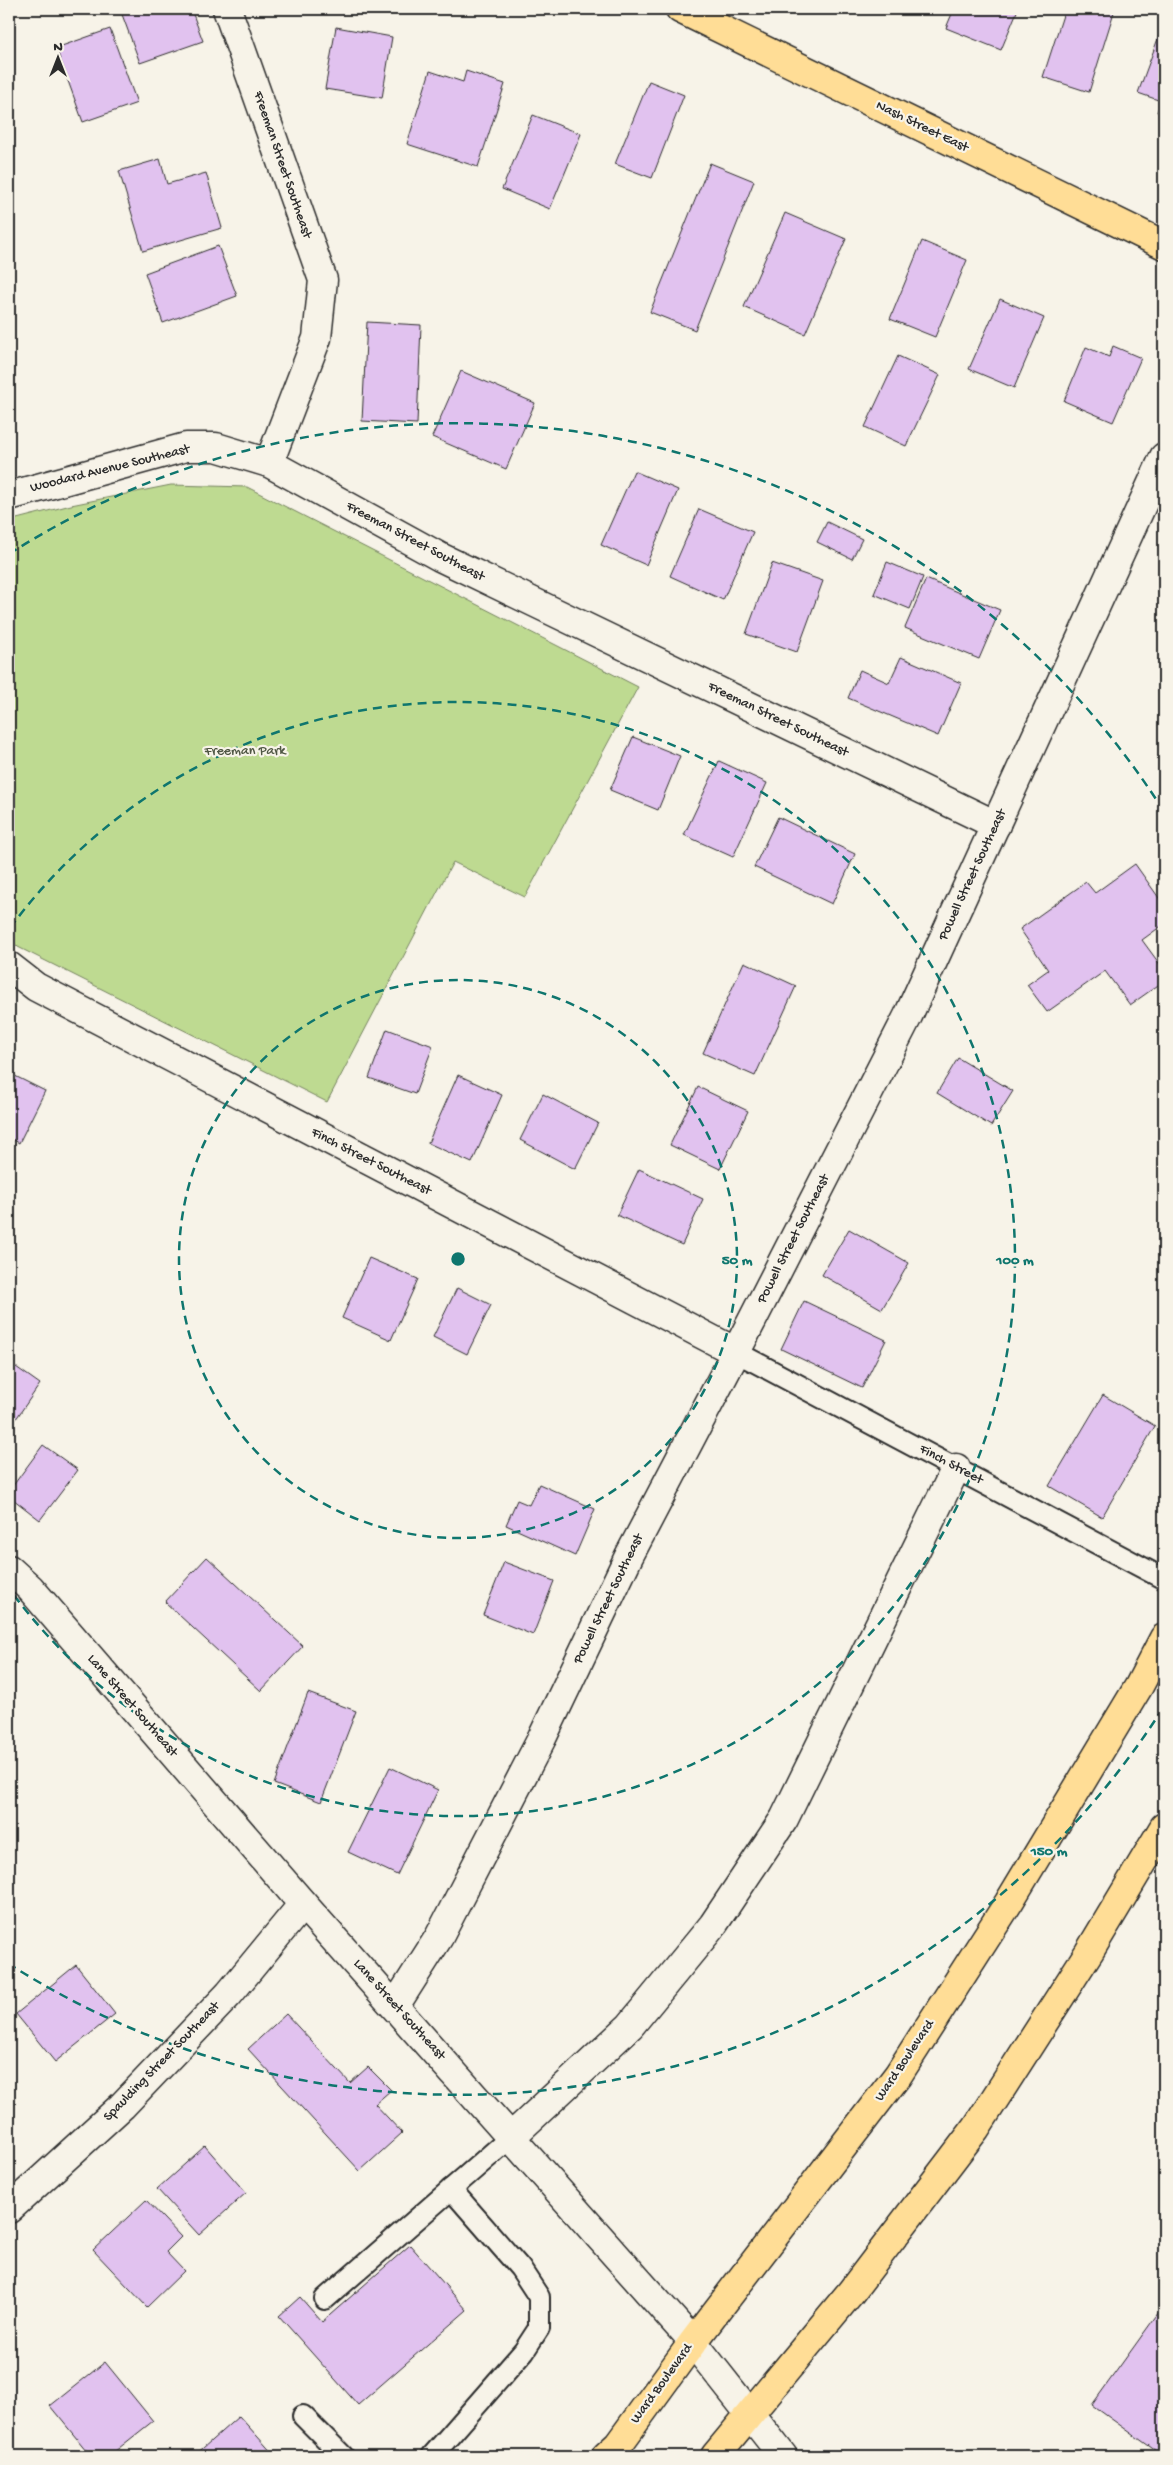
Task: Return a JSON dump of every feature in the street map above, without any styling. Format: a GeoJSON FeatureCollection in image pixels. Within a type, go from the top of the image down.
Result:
{"type":"FeatureCollection","features":[{"type":"Feature","properties":{"kind":"main road","name":"Nash Street East"},"geometry":{"type":"LineString","coordinates":[[680,9],[1164,245]]}},
{"type":"Feature","properties":{"kind":"main road","name":"Ward Boulevard"},"geometry":{"type":"LineString","coordinates":[[606,2456],[618,2445],[693,2342],[898,2075],[1009,1902],[1139,1686],[1164,1638]]}},
{"type":"Feature","properties":{"kind":"main road"},"geometry":{"type":"LineString","coordinates":[[715,2456],[851,2292],[976,2128],[1089,1952],[1164,1827]]}},
{"type":"Feature","properties":{"kind":"street","name":"Freeman Street Southeast"},"geometry":{"type":"LineString","coordinates":[[227,9],[323,280],[318,338],[269,463],[440,557],[996,825]]}},
{"type":"Feature","properties":{"kind":"street","name":"Woodard Avenue Southeast"},"geometry":{"type":"LineString","coordinates":[[9,496],[186,447],[216,447],[269,463]]}},
{"type":"Feature","properties":{"kind":"street","name":"Powell Street Southeast"},"geometry":{"type":"LineString","coordinates":[[395,2006],[443,1930],[542,1738],[628,1556],[736,1352],[908,1016],[1164,457]]}},
{"type":"Feature","properties":{"kind":"street","name":"Finch Street Southeast"},"geometry":{"type":"LineString","coordinates":[[9,966],[36,987],[736,1352]]}},
{"type":"Feature","properties":{"kind":"street"},"geometry":{"type":"LineString","coordinates":[[510,2136],[630,2026],[713,1925],[784,1819],[956,1468]]}},
{"type":"Feature","properties":{"kind":"street","name":"Lane Street Southeast"},"geometry":{"type":"LineString","coordinates":[[9,1569],[30,1588],[303,1904],[693,2342],[783,2456]]}},
{"type":"Feature","properties":{"kind":"street","name":"Spaulding Street Southeast"},"geometry":{"type":"LineString","coordinates":[[9,2209],[129,2099],[229,1994],[303,1904]]}},
{"type":"Feature","properties":{"kind":"lane","name":"Finch Street"},"geometry":{"type":"LineString","coordinates":[[736,1352],[1164,1579]]}},
{"type":"Feature","properties":{"kind":"lane"},"geometry":{"type":"LineString","coordinates":[[324,2299],[510,2136]]}},
{"type":"Feature","properties":{"kind":"lane"},"geometry":{"type":"LineString","coordinates":[[432,2456],[524,2351],[539,2328],[539,2297],[530,2282],[451,2189]]}},
{"type":"Feature","properties":{"kind":"lane"},"geometry":{"type":"LineString","coordinates":[[303,2416],[343,2456]]}},
{"type":"Feature","properties":{"kind":"green space","name":"Freeman Park"},"geometry":{"type":"Polygon","coordinates":[[[171,485],[247,487],[638,687],[525,897],[453,862],[327,1102],[18,947],[9,938],[9,521],[71,505],[171,485]]]}},
{"type":"Feature","properties":{"kind":"building"},"geometry":{"type":"Polygon","coordinates":[[[120,9],[191,9],[203,41],[140,63],[120,9]]]}},
{"type":"Feature","properties":{"kind":"building"},"geometry":{"type":"Polygon","coordinates":[[[954,9],[1018,9],[1001,50],[946,28],[954,9]]]}},
{"type":"Feature","properties":{"kind":"building"},"geometry":{"type":"Polygon","coordinates":[[[1065,9],[1104,9],[1114,12],[1089,92],[1043,77],[1065,9]]]}},
{"type":"Feature","properties":{"kind":"building"},"geometry":{"type":"Polygon","coordinates":[[[1163,25],[1164,114],[1157,112],[1161,101],[1138,93],[1163,25]]]}},
{"type":"Feature","properties":{"kind":"building"},"geometry":{"type":"Polygon","coordinates":[[[336,27],[392,37],[382,98],[325,89],[336,27]]]}},
{"type":"Feature","properties":{"kind":"building"},"geometry":{"type":"Polygon","coordinates":[[[110,29],[137,103],[83,122],[56,48],[110,29]]]}},
{"type":"Feature","properties":{"kind":"building"},"geometry":{"type":"Polygon","coordinates":[[[430,71],[463,82],[466,71],[505,84],[478,167],[407,144],[430,71]]]}},
{"type":"Feature","properties":{"kind":"building"},"geometry":{"type":"Polygon","coordinates":[[[649,81],[684,95],[652,178],[615,164],[649,81]]]}},
{"type":"Feature","properties":{"kind":"building"},"geometry":{"type":"Polygon","coordinates":[[[533,115],[581,134],[550,209],[502,189],[533,115]]]}},
{"type":"Feature","properties":{"kind":"building"},"geometry":{"type":"Polygon","coordinates":[[[160,159],[167,184],[206,173],[222,228],[143,251],[119,171],[160,159]]]}},
{"type":"Feature","properties":{"kind":"building"},"geometry":{"type":"Polygon","coordinates":[[[710,163],[754,181],[695,330],[650,312],[710,163]]]}},
{"type":"Feature","properties":{"kind":"building"},"geometry":{"type":"Polygon","coordinates":[[[785,213],[846,239],[805,334],[744,307],[785,213]]]}},
{"type":"Feature","properties":{"kind":"building"},"geometry":{"type":"Polygon","coordinates":[[[922,241],[967,260],[935,337],[890,319],[922,241]]]}},
{"type":"Feature","properties":{"kind":"building"},"geometry":{"type":"Polygon","coordinates":[[[218,246],[237,296],[163,323],[145,273],[218,246]]]}},
{"type":"Feature","properties":{"kind":"building"},"geometry":{"type":"Polygon","coordinates":[[[1000,299],[1044,318],[1014,388],[969,369],[1000,299]]]}},
{"type":"Feature","properties":{"kind":"building"},"geometry":{"type":"Polygon","coordinates":[[[367,322],[421,325],[417,424],[362,421],[367,322]]]}},
{"type":"Feature","properties":{"kind":"building"},"geometry":{"type":"Polygon","coordinates":[[[1113,346],[1141,358],[1113,422],[1064,401],[1086,347],[1109,357],[1113,346]]]}},
{"type":"Feature","properties":{"kind":"building"},"geometry":{"type":"Polygon","coordinates":[[[898,356],[940,375],[906,446],[865,427],[898,356]]]}},
{"type":"Feature","properties":{"kind":"building"},"geometry":{"type":"Polygon","coordinates":[[[461,371],[535,403],[506,469],[432,437],[461,371]]]}},
{"type":"Feature","properties":{"kind":"building"},"geometry":{"type":"Polygon","coordinates":[[[634,471],[678,490],[646,565],[601,545],[634,471]]]}},
{"type":"Feature","properties":{"kind":"building"},"geometry":{"type":"Polygon","coordinates":[[[699,509],[753,532],[723,600],[670,576],[699,509]]]}},
{"type":"Feature","properties":{"kind":"building"},"geometry":{"type":"Polygon","coordinates":[[[827,522],[862,539],[852,559],[817,542],[827,522]]]}},
{"type":"Feature","properties":{"kind":"building"},"geometry":{"type":"Polygon","coordinates":[[[887,562],[923,577],[910,609],[874,594],[887,562]]]}},
{"type":"Feature","properties":{"kind":"building"},"geometry":{"type":"Polygon","coordinates":[[[772,563],[823,581],[797,652],[746,634],[772,563]]]}},
{"type":"Feature","properties":{"kind":"building"},"geometry":{"type":"Polygon","coordinates":[[[926,579],[1000,610],[979,659],[905,628],[926,579]]]}},
{"type":"Feature","properties":{"kind":"building"},"geometry":{"type":"Polygon","coordinates":[[[901,657],[961,683],[938,736],[848,698],[860,670],[889,683],[901,657]]]}},
{"type":"Feature","properties":{"kind":"building"},"geometry":{"type":"Polygon","coordinates":[[[633,737],[680,756],[658,810],[610,790],[633,737]]]}},
{"type":"Feature","properties":{"kind":"building"},"geometry":{"type":"Polygon","coordinates":[[[719,761],[767,783],[733,857],[684,835],[719,761]]]}},
{"type":"Feature","properties":{"kind":"building"},"geometry":{"type":"Polygon","coordinates":[[[778,817],[855,854],[832,904],[754,867],[778,817]]]}},
{"type":"Feature","properties":{"kind":"building"},"geometry":{"type":"Polygon","coordinates":[[[1135,864],[1164,905],[1164,924],[1142,940],[1164,970],[1164,981],[1130,1005],[1105,971],[1047,1012],[1027,985],[1048,970],[1020,929],[1086,882],[1095,893],[1135,864]]]}},
{"type":"Feature","properties":{"kind":"building"},"geometry":{"type":"Polygon","coordinates":[[[744,962],[796,986],[755,1076],[703,1053],[744,962]]]}},
{"type":"Feature","properties":{"kind":"building"},"geometry":{"type":"Polygon","coordinates":[[[387,1029],[433,1046],[415,1094],[369,1078],[387,1029]]]}},
{"type":"Feature","properties":{"kind":"building"},"geometry":{"type":"Polygon","coordinates":[[[958,1058],[1013,1091],[991,1126],[937,1093],[958,1058]]]}},
{"type":"Feature","properties":{"kind":"building"},"geometry":{"type":"Polygon","coordinates":[[[9,1073],[45,1091],[19,1143],[9,1137],[9,1073]]]}},
{"type":"Feature","properties":{"kind":"building"},"geometry":{"type":"Polygon","coordinates":[[[458,1075],[502,1095],[472,1163],[428,1143],[458,1075]]]}},
{"type":"Feature","properties":{"kind":"building"},"geometry":{"type":"Polygon","coordinates":[[[698,1087],[748,1111],[720,1169],[670,1145],[698,1087]]]}},
{"type":"Feature","properties":{"kind":"building"},"geometry":{"type":"Polygon","coordinates":[[[543,1094],[598,1123],[575,1169],[520,1140],[543,1094]]]}},
{"type":"Feature","properties":{"kind":"building"},"geometry":{"type":"Polygon","coordinates":[[[639,1169],[703,1199],[682,1245],[617,1215],[639,1169]]]}},
{"type":"Feature","properties":{"kind":"building"},"geometry":{"type":"Polygon","coordinates":[[[849,1229],[909,1263],[882,1309],[822,1275],[849,1229]]]}},
{"type":"Feature","properties":{"kind":"building"},"geometry":{"type":"Polygon","coordinates":[[[369,1258],[418,1279],[391,1340],[342,1318],[369,1258]]]}},
{"type":"Feature","properties":{"kind":"building"},"geometry":{"type":"Polygon","coordinates":[[[457,1288],[491,1305],[467,1354],[433,1337],[457,1288]]]}},
{"type":"Feature","properties":{"kind":"building"},"geometry":{"type":"Polygon","coordinates":[[[804,1301],[886,1340],[862,1388],[781,1349],[804,1301]]]}},
{"type":"Feature","properties":{"kind":"building"},"geometry":{"type":"Polygon","coordinates":[[[9,1362],[40,1384],[9,1429],[9,1362]]]}},
{"type":"Feature","properties":{"kind":"building"},"geometry":{"type":"Polygon","coordinates":[[[1103,1395],[1155,1426],[1102,1517],[1049,1486],[1103,1395]]]}},
{"type":"Feature","properties":{"kind":"building"},"geometry":{"type":"Polygon","coordinates":[[[43,1445],[78,1470],[40,1520],[9,1496],[9,1491],[43,1445]]]}},
{"type":"Feature","properties":{"kind":"building"},"geometry":{"type":"Polygon","coordinates":[[[539,1484],[595,1509],[575,1556],[506,1525],[517,1500],[529,1505],[539,1484]]]}},
{"type":"Feature","properties":{"kind":"building"},"geometry":{"type":"Polygon","coordinates":[[[207,1557],[303,1646],[261,1691],[165,1602],[207,1557]]]}},
{"type":"Feature","properties":{"kind":"building"},"geometry":{"type":"Polygon","coordinates":[[[504,1562],[554,1581],[533,1635],[483,1615],[504,1562]]]}},
{"type":"Feature","properties":{"kind":"building"},"geometry":{"type":"Polygon","coordinates":[[[308,1693],[356,1711],[321,1802],[274,1784],[308,1693]]]}},
{"type":"Feature","properties":{"kind":"building"},"geometry":{"type":"Polygon","coordinates":[[[390,1767],[438,1790],[397,1875],[348,1852],[390,1767]]]}},
{"type":"Feature","properties":{"kind":"building"},"geometry":{"type":"Polygon","coordinates":[[[76,1965],[115,2014],[55,2062],[16,2014],[76,1965]]]}},
{"type":"Feature","properties":{"kind":"building"},"geometry":{"type":"Polygon","coordinates":[[[286,2014],[350,2083],[368,2067],[391,2090],[375,2104],[402,2133],[360,2171],[248,2049],[286,2014]]]}},
{"type":"Feature","properties":{"kind":"building"},"geometry":{"type":"Polygon","coordinates":[[[205,2146],[246,2193],[199,2235],[157,2189],[205,2146]]]}},
{"type":"Feature","properties":{"kind":"building"},"geometry":{"type":"Polygon","coordinates":[[[146,2200],[181,2237],[166,2252],[184,2271],[147,2307],[93,2250],[146,2200]]]}},
{"type":"Feature","properties":{"kind":"building"},"geometry":{"type":"Polygon","coordinates":[[[410,2245],[467,2310],[358,2405],[279,2316],[300,2297],[322,2322],[410,2245]]]}},
{"type":"Feature","properties":{"kind":"building"},"geometry":{"type":"Polygon","coordinates":[[[1164,2305],[1164,2456],[1163,2456],[1092,2405],[1164,2305]]]}},
{"type":"Feature","properties":{"kind":"building"},"geometry":{"type":"Polygon","coordinates":[[[105,2362],[153,2421],[109,2456],[91,2456],[50,2406],[105,2362]]]}},
{"type":"Feature","properties":{"kind":"building"},"geometry":{"type":"Polygon","coordinates":[[[239,2416],[275,2456],[194,2456],[239,2416]]]}}]}
